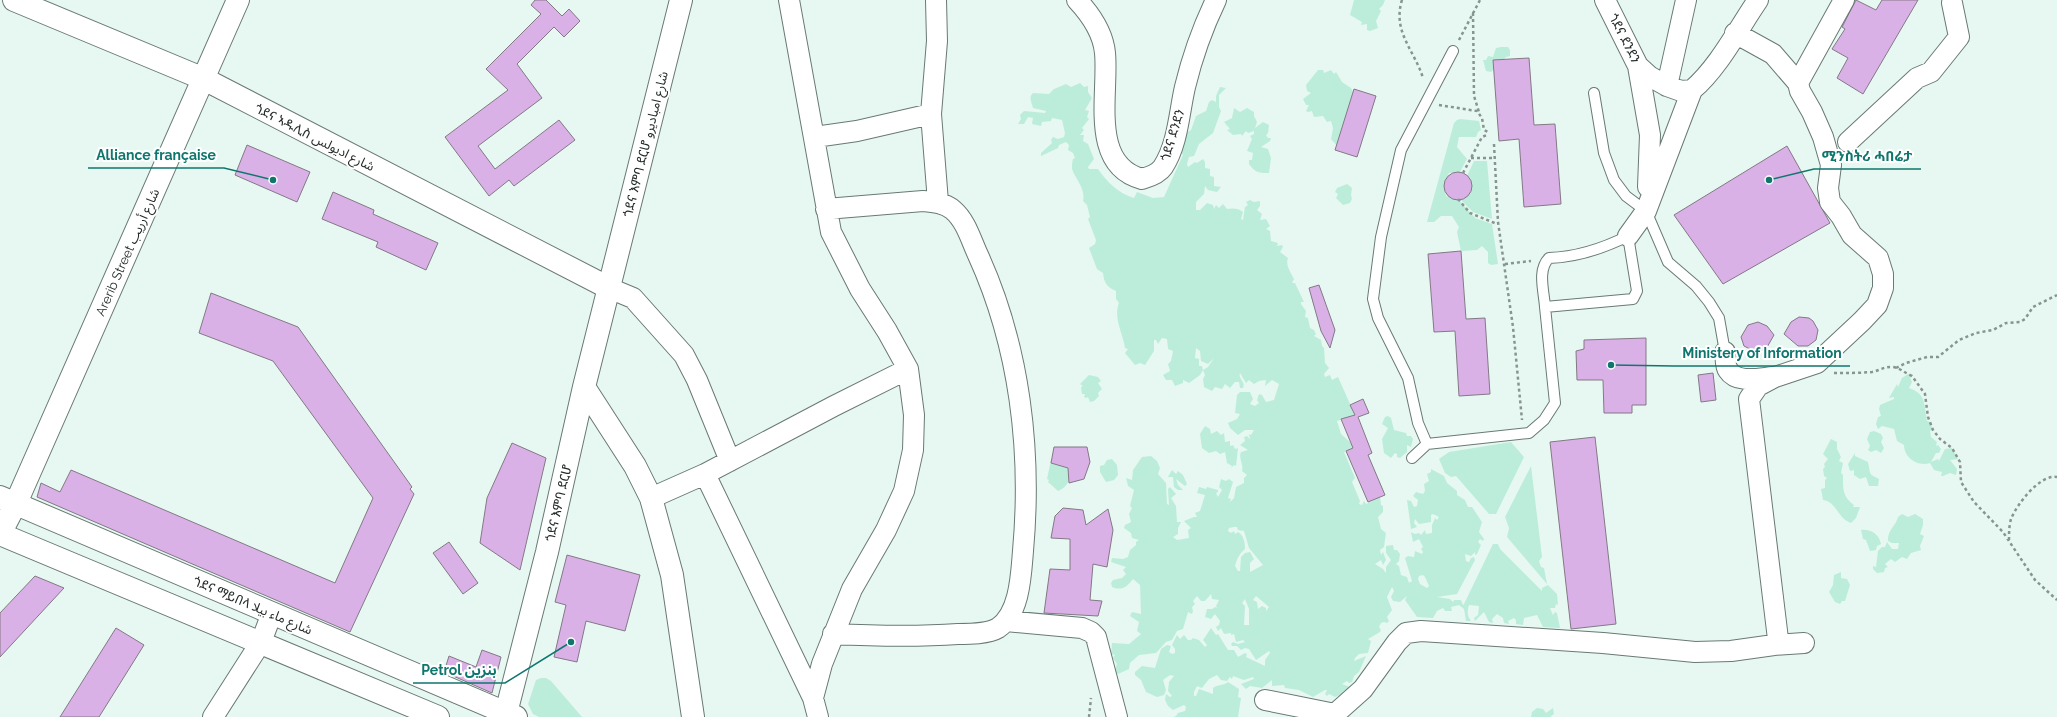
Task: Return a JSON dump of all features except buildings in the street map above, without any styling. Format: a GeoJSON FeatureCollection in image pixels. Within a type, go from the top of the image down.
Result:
{"type":"FeatureCollection","features":[{"type":"Feature","properties":{"kind":"main road","name":"ጎደና ኣዱሊስ شارع اديولس"},"geometry":{"type":"LineString","coordinates":[[14,0],[204,79],[609,288]]}},
{"type":"Feature","properties":{"kind":"main road","name":"Arerib Street شارع أرريب"},"geometry":{"type":"LineString","coordinates":[[0,534],[8,500],[204,79],[238,0]]}},
{"type":"Feature","properties":{"kind":"main road","name":"ጎደና እምባ ደርሆ شارع امباديرو"},"geometry":{"type":"LineString","coordinates":[[609,288],[681,0]]}},
{"type":"Feature","properties":{"kind":"main road","name":"ጎደና እምባ ደርሆ"},"geometry":{"type":"LineString","coordinates":[[509,716],[584,387],[609,288]]}},
{"type":"Feature","properties":{"kind":"main road"},"geometry":{"type":"LineString","coordinates":[[584,387],[635,466],[651,498],[672,575],[692,717]]}},
{"type":"Feature","properties":{"kind":"main road","name":"ጎደና ማይበላ شارع ماء بيلا"},"geometry":{"type":"LineString","coordinates":[[8,500],[509,716]]}},
{"type":"Feature","properties":{"kind":"main road"},"geometry":{"type":"LineString","coordinates":[[0,534],[438,717]]}},
{"type":"Feature","properties":{"kind":"street"},"geometry":{"type":"LineString","coordinates":[[789,0],[831,232],[843,259],[860,289],[887,330],[908,370],[914,415],[913,450],[904,491],[886,530],[852,589],[822,664],[813,698]]}},
{"type":"Feature","properties":{"kind":"street"},"geometry":{"type":"LineString","coordinates":[[936,0],[937,41],[931,114],[938,202]]}},
{"type":"Feature","properties":{"kind":"street","name":"ጎደና ደንደን"},"geometry":{"type":"LineString","coordinates":[[1078,0],[1090,14],[1100,31],[1105,53],[1107,147],[1123,170],[1133,177],[1142,179],[1151,176],[1162,168],[1170,153],[1178,124],[1185,86],[1207,18],[1216,0]]}},
{"type":"Feature","properties":{"kind":"street","name":"ጎደና ደንደን"},"geometry":{"type":"LineString","coordinates":[[1605,0],[1638,66],[1649,76],[1667,86],[1681,91],[1692,90]]}},
{"type":"Feature","properties":{"kind":"street"},"geometry":{"type":"LineString","coordinates":[[1667,86],[1686,0]]}},
{"type":"Feature","properties":{"kind":"street"},"geometry":{"type":"LineString","coordinates":[[1628,236],[1646,211],[1692,90],[1703,81],[1713,68],[1758,0]]}},
{"type":"Feature","properties":{"kind":"street"},"geometry":{"type":"LineString","coordinates":[[1798,83],[1844,0]]}},
{"type":"Feature","properties":{"kind":"street"},"geometry":{"type":"LineString","coordinates":[[1831,165],[1848,142],[1917,78],[1931,72],[1959,37],[1952,3]]}},
{"type":"Feature","properties":{"kind":"street"},"geometry":{"type":"LineString","coordinates":[[1265,700],[1335,714],[1363,689],[1397,642],[1406,633],[1421,631],[1603,643],[1694,652],[1731,651],[1785,643],[1749,399],[1758,386],[1775,377],[1817,363],[1877,305],[1883,288],[1883,274],[1878,258],[1852,235],[1841,216],[1830,202],[1828,188],[1831,165],[1818,126],[1800,91],[1798,83],[1773,54],[1735,33]]}},
{"type":"Feature","properties":{"kind":"street"},"geometry":{"type":"LineString","coordinates":[[1638,66],[1650,135],[1650,172],[1646,211]]}},
{"type":"Feature","properties":{"kind":"street"},"geometry":{"type":"LineString","coordinates":[[815,137],[857,131],[931,114]]}},
{"type":"Feature","properties":{"kind":"street"},"geometry":{"type":"LineString","coordinates":[[1818,126],[1832,136],[1848,142]]}},
{"type":"Feature","properties":{"kind":"street"},"geometry":{"type":"LineString","coordinates":[[826,209],[923,201],[938,202],[952,209],[962,219],[984,268],[1003,318],[1020,407],[1025,456],[1027,511],[1020,590],[1006,621],[997,629],[974,633],[895,637],[833,634]]}},
{"type":"Feature","properties":{"kind":"street"},"geometry":{"type":"LineString","coordinates":[[609,288],[633,298],[684,355],[697,380],[730,461]]}},
{"type":"Feature","properties":{"kind":"street"},"geometry":{"type":"LineString","coordinates":[[1725,352],[1728,370],[1735,376],[1744,379],[1775,377]]}},
{"type":"Feature","properties":{"kind":"street"},"geometry":{"type":"LineString","coordinates":[[651,498],[705,474],[834,406],[908,370]]}},
{"type":"Feature","properties":{"kind":"street"},"geometry":{"type":"LineString","coordinates":[[705,474],[813,698],[818,717]]}},
{"type":"Feature","properties":{"kind":"street"},"geometry":{"type":"LineString","coordinates":[[213,717],[260,642],[272,613]]}},
{"type":"Feature","properties":{"kind":"street"},"geometry":{"type":"LineString","coordinates":[[1006,621],[1082,628],[1091,632],[1096,637],[1117,717]]}},
{"type":"Feature","properties":{"kind":"lane"},"geometry":{"type":"LineString","coordinates":[[1427,444],[1418,424],[1408,378],[1378,318],[1373,300],[1381,237],[1401,150],[1453,51]]}},
{"type":"Feature","properties":{"kind":"lane"},"geometry":{"type":"LineString","coordinates":[[1594,93],[1604,153],[1614,180],[1626,196],[1646,211],[1668,262],[1696,286],[1719,318],[1725,352]]}},
{"type":"Feature","properties":{"kind":"lane"},"geometry":{"type":"LineString","coordinates":[[1412,458],[1427,444],[1529,433],[1544,420],[1555,403],[1545,307],[1542,269],[1549,258],[1566,257],[1594,251],[1628,236],[1637,291],[1633,299],[1545,307]]}},
{"type":"Feature","properties":{"kind":"path"},"geometry":{"type":"LineString","coordinates":[[1402,0],[1401,29],[1405,43],[1420,70],[1425,87],[1426,104],[1471,109],[1480,114]]}},
{"type":"Feature","properties":{"kind":"path"},"geometry":{"type":"LineString","coordinates":[[1453,51],[1480,0]]}},
{"type":"Feature","properties":{"kind":"path"},"geometry":{"type":"LineString","coordinates":[[1463,173],[1482,137],[1488,133],[1483,128],[1482,118],[1474,96],[1473,13]]}},
{"type":"Feature","properties":{"kind":"path"},"geometry":{"type":"LineString","coordinates":[[1494,144],[1498,224],[1513,327],[1523,433]]}},
{"type":"Feature","properties":{"kind":"path"},"geometry":{"type":"LineString","coordinates":[[1471,158],[1495,158]]}},
{"type":"Feature","properties":{"kind":"path"},"geometry":{"type":"LineString","coordinates":[[1458,200],[1470,213],[1498,224]]}},
{"type":"Feature","properties":{"kind":"path"},"geometry":{"type":"LineString","coordinates":[[1505,264],[1549,258]]}},
{"type":"Feature","properties":{"kind":"path"},"geometry":{"type":"LineString","coordinates":[[1895,368],[1927,357],[1938,357],[1959,340],[1993,330],[2006,322],[2020,322],[2025,319],[2033,307],[2057,295]]}},
{"type":"Feature","properties":{"kind":"path"},"geometry":{"type":"LineString","coordinates":[[1833,373],[1872,372],[1886,367],[1895,368],[1912,376],[1925,394],[1928,417],[1933,430],[1940,439],[1952,448],[1960,462],[1961,482],[1974,502],[1988,519],[1998,525],[2035,580],[2057,600]]}},
{"type":"Feature","properties":{"kind":"path"},"geometry":{"type":"LineString","coordinates":[[2009,541],[2008,532],[2012,517],[2032,489],[2046,478],[2057,477]]}},
{"type":"Feature","properties":{"kind":"green space"},"geometry":{"type":"Polygon","coordinates":[[[1354,0],[1385,0],[1379,9],[1381,11],[1376,21],[1378,28],[1370,31],[1367,30],[1367,24],[1361,25],[1362,22],[1350,15],[1354,0]]]}},
{"type":"Feature","properties":{"kind":"green space"},"geometry":{"type":"Polygon","coordinates":[[[1508,47],[1510,50],[1510,56],[1506,57],[1491,72],[1486,71],[1483,60],[1486,60],[1488,56],[1493,57],[1496,48],[1508,47]]]}},
{"type":"Feature","properties":{"kind":"green space"},"geometry":{"type":"Polygon","coordinates":[[[1318,70],[1323,70],[1324,73],[1331,70],[1334,74],[1336,72],[1342,82],[1351,88],[1353,92],[1337,146],[1331,139],[1333,128],[1331,121],[1327,122],[1323,116],[1314,117],[1312,111],[1306,111],[1309,105],[1306,105],[1303,99],[1311,93],[1307,91],[1306,85],[1318,70]]]}},
{"type":"Feature","properties":{"kind":"green space"},"geometry":{"type":"Polygon","coordinates":[[[1080,83],[1084,87],[1088,86],[1088,92],[1092,98],[1085,110],[1089,111],[1087,117],[1089,119],[1082,128],[1084,130],[1080,135],[1084,135],[1083,141],[1088,144],[1094,159],[1088,167],[1089,169],[1098,169],[1113,186],[1128,196],[1134,198],[1137,192],[1153,198],[1164,197],[1183,155],[1180,151],[1186,133],[1191,130],[1196,116],[1206,111],[1209,102],[1212,100],[1216,102],[1216,96],[1220,87],[1226,88],[1219,95],[1219,107],[1221,111],[1213,133],[1199,144],[1194,156],[1189,157],[1187,164],[1188,167],[1203,159],[1205,162],[1205,168],[1210,169],[1210,176],[1214,177],[1214,186],[1221,187],[1217,192],[1208,190],[1205,186],[1204,194],[1196,202],[1196,210],[1200,210],[1207,203],[1213,205],[1214,209],[1216,205],[1219,208],[1223,204],[1227,209],[1231,208],[1243,212],[1241,219],[1243,220],[1245,207],[1248,205],[1246,202],[1250,200],[1254,202],[1260,201],[1260,206],[1257,210],[1262,214],[1260,220],[1266,219],[1270,226],[1266,229],[1270,231],[1271,241],[1278,243],[1277,246],[1282,245],[1283,247],[1280,252],[1288,258],[1288,266],[1294,279],[1292,283],[1295,283],[1304,302],[1301,302],[1301,304],[1306,311],[1305,317],[1308,318],[1310,328],[1314,330],[1316,334],[1314,336],[1321,340],[1324,348],[1325,363],[1329,368],[1324,374],[1325,377],[1330,375],[1332,380],[1338,377],[1355,415],[1337,421],[1341,434],[1351,443],[1353,448],[1344,452],[1355,478],[1352,482],[1360,501],[1359,504],[1362,505],[1364,501],[1366,504],[1380,497],[1381,505],[1383,506],[1383,512],[1378,517],[1381,529],[1386,533],[1384,547],[1380,550],[1381,555],[1383,552],[1386,560],[1383,565],[1381,560],[1375,564],[1386,573],[1386,567],[1391,560],[1386,553],[1386,546],[1393,545],[1394,550],[1397,550],[1400,554],[1399,561],[1396,564],[1399,566],[1401,575],[1407,577],[1409,583],[1412,581],[1405,558],[1408,556],[1414,557],[1415,551],[1422,554],[1423,552],[1421,549],[1423,547],[1419,539],[1413,542],[1411,532],[1415,534],[1419,533],[1421,535],[1425,530],[1426,534],[1432,533],[1432,525],[1435,518],[1437,520],[1439,517],[1433,514],[1431,515],[1431,522],[1419,524],[1415,519],[1414,523],[1417,527],[1411,529],[1407,500],[1411,501],[1414,507],[1417,506],[1418,500],[1413,496],[1416,492],[1423,494],[1425,491],[1424,484],[1429,481],[1427,474],[1431,472],[1431,469],[1444,476],[1447,483],[1457,491],[1457,495],[1465,500],[1468,507],[1472,507],[1482,522],[1479,532],[1484,539],[1483,541],[1480,539],[1478,542],[1481,545],[1477,554],[1475,555],[1475,552],[1471,556],[1465,554],[1466,561],[1469,562],[1471,558],[1474,557],[1475,560],[1457,594],[1437,597],[1450,599],[1453,602],[1454,600],[1461,600],[1463,605],[1493,544],[1498,544],[1500,549],[1542,591],[1542,588],[1548,585],[1557,594],[1558,605],[1556,604],[1555,608],[1550,608],[1553,615],[1555,612],[1557,613],[1560,628],[1543,627],[1537,615],[1524,618],[1523,625],[1516,624],[1516,620],[1514,618],[1508,621],[1509,624],[1504,623],[1503,618],[1497,614],[1492,619],[1493,623],[1489,622],[1484,612],[1475,621],[1474,618],[1478,615],[1479,606],[1469,605],[1468,613],[1471,621],[1466,621],[1464,609],[1459,605],[1451,607],[1452,611],[1445,611],[1443,608],[1437,611],[1433,618],[1417,617],[1405,600],[1407,596],[1400,602],[1393,601],[1391,597],[1394,591],[1392,587],[1387,597],[1392,610],[1387,617],[1389,621],[1387,623],[1381,623],[1379,627],[1381,630],[1380,632],[1368,639],[1371,641],[1368,653],[1359,654],[1355,658],[1354,661],[1366,656],[1359,672],[1354,676],[1352,682],[1349,683],[1347,681],[1342,684],[1350,687],[1347,692],[1335,697],[1329,694],[1327,696],[1325,694],[1327,690],[1325,690],[1313,697],[1299,690],[1285,688],[1284,685],[1272,686],[1272,680],[1262,688],[1250,686],[1246,689],[1241,684],[1254,679],[1253,677],[1244,680],[1233,676],[1232,679],[1230,677],[1227,681],[1221,680],[1217,675],[1209,679],[1202,688],[1197,686],[1194,696],[1196,696],[1199,689],[1213,694],[1213,688],[1228,682],[1239,689],[1238,697],[1241,698],[1238,717],[1173,717],[1178,713],[1185,711],[1186,707],[1184,705],[1173,710],[1168,706],[1165,700],[1166,694],[1170,697],[1172,696],[1168,691],[1169,682],[1174,676],[1170,675],[1163,680],[1166,690],[1164,695],[1157,697],[1146,692],[1141,680],[1135,675],[1135,672],[1142,666],[1155,668],[1161,649],[1167,645],[1171,646],[1169,652],[1172,654],[1175,653],[1175,649],[1172,645],[1177,635],[1180,639],[1184,635],[1188,640],[1193,638],[1199,640],[1205,647],[1207,645],[1203,640],[1211,628],[1216,635],[1218,634],[1228,650],[1234,650],[1238,657],[1245,653],[1247,654],[1246,657],[1265,666],[1265,660],[1270,653],[1269,651],[1256,660],[1249,649],[1245,648],[1241,650],[1237,646],[1232,646],[1231,644],[1233,642],[1238,644],[1245,642],[1243,640],[1236,642],[1234,634],[1224,634],[1221,628],[1218,631],[1216,627],[1219,625],[1220,621],[1215,614],[1211,619],[1205,617],[1207,609],[1217,608],[1216,606],[1219,600],[1212,599],[1211,594],[1205,601],[1201,601],[1197,596],[1193,601],[1195,604],[1192,607],[1192,614],[1188,612],[1183,629],[1177,631],[1172,640],[1166,642],[1156,653],[1139,655],[1130,663],[1129,669],[1118,674],[1114,672],[1117,664],[1113,658],[1115,655],[1111,654],[1112,643],[1129,644],[1141,634],[1137,631],[1139,622],[1130,616],[1132,612],[1141,614],[1140,585],[1133,579],[1129,584],[1119,589],[1112,587],[1111,583],[1113,580],[1122,578],[1126,574],[1123,570],[1126,567],[1111,562],[1112,558],[1123,559],[1128,557],[1130,550],[1139,540],[1132,538],[1131,533],[1124,528],[1125,525],[1131,522],[1129,514],[1132,508],[1130,506],[1134,490],[1128,486],[1126,478],[1132,480],[1133,470],[1142,457],[1151,456],[1157,461],[1160,468],[1158,474],[1166,483],[1167,504],[1169,505],[1168,489],[1170,487],[1176,494],[1171,498],[1176,506],[1177,522],[1181,522],[1178,528],[1178,534],[1173,537],[1177,540],[1189,538],[1188,530],[1191,528],[1184,521],[1197,517],[1195,513],[1200,511],[1205,495],[1197,493],[1199,487],[1206,489],[1207,487],[1218,490],[1216,493],[1218,497],[1222,490],[1219,487],[1221,479],[1226,481],[1229,479],[1233,482],[1228,498],[1231,499],[1230,502],[1234,498],[1236,487],[1244,483],[1244,478],[1247,475],[1242,471],[1240,454],[1241,452],[1248,450],[1240,445],[1245,441],[1244,437],[1247,436],[1250,439],[1249,434],[1251,435],[1254,430],[1245,430],[1238,435],[1230,428],[1228,423],[1237,419],[1240,414],[1235,413],[1237,395],[1240,392],[1250,392],[1253,399],[1250,404],[1255,406],[1259,403],[1257,400],[1259,394],[1262,395],[1266,402],[1274,400],[1279,384],[1272,380],[1265,386],[1266,380],[1259,381],[1254,384],[1249,380],[1246,383],[1240,373],[1240,377],[1244,384],[1243,388],[1240,388],[1239,382],[1235,382],[1230,388],[1225,384],[1222,389],[1215,387],[1212,391],[1204,387],[1203,379],[1205,375],[1203,370],[1200,375],[1189,383],[1183,380],[1183,383],[1175,386],[1172,380],[1166,380],[1163,375],[1170,371],[1168,364],[1171,361],[1173,351],[1168,349],[1167,339],[1162,338],[1158,344],[1156,340],[1154,340],[1154,351],[1145,365],[1140,363],[1135,365],[1125,353],[1128,349],[1125,348],[1118,320],[1117,309],[1119,303],[1116,299],[1116,291],[1106,284],[1103,273],[1097,269],[1089,248],[1095,244],[1096,240],[1088,219],[1090,217],[1087,205],[1083,201],[1084,197],[1082,189],[1072,169],[1073,159],[1075,158],[1073,153],[1068,150],[1069,145],[1066,142],[1059,145],[1058,148],[1041,156],[1041,153],[1052,143],[1051,140],[1053,137],[1058,139],[1064,137],[1065,133],[1062,120],[1052,118],[1051,121],[1042,122],[1041,126],[1032,124],[1033,118],[1028,117],[1024,124],[1018,124],[1021,119],[1020,115],[1024,111],[1045,113],[1046,111],[1033,108],[1031,98],[1033,93],[1049,94],[1054,89],[1066,84],[1071,87],[1080,83]],[[1196,348],[1195,358],[1199,359],[1199,366],[1202,366],[1203,370],[1208,367],[1214,358],[1208,364],[1201,361],[1200,351],[1196,348]],[[1237,527],[1229,528],[1228,531],[1231,533],[1234,531],[1235,534],[1238,532],[1243,537],[1245,549],[1238,557],[1235,566],[1238,571],[1240,571],[1241,557],[1245,553],[1250,552],[1254,559],[1250,563],[1250,572],[1263,565],[1249,548],[1244,531],[1238,530],[1237,527]],[[1423,575],[1419,576],[1418,579],[1420,584],[1427,588],[1429,586],[1425,577],[1423,575]],[[1256,596],[1253,600],[1257,602],[1258,609],[1262,606],[1266,608],[1266,611],[1269,607],[1256,596]],[[1245,599],[1242,603],[1245,606],[1244,625],[1249,625],[1249,609],[1245,599]]]}},
{"type":"Feature","properties":{"kind":"green space"},"geometry":{"type":"Polygon","coordinates":[[[1234,108],[1240,112],[1247,108],[1254,112],[1257,122],[1255,128],[1263,122],[1269,125],[1268,133],[1266,135],[1268,138],[1271,138],[1270,141],[1261,147],[1268,149],[1271,158],[1269,173],[1257,172],[1249,164],[1249,160],[1252,160],[1253,153],[1247,151],[1252,139],[1250,136],[1254,134],[1254,131],[1248,133],[1246,131],[1242,136],[1241,134],[1233,135],[1227,130],[1230,129],[1224,122],[1232,118],[1234,108]]]}},
{"type":"Feature","properties":{"kind":"green space"},"geometry":{"type":"Polygon","coordinates":[[[1460,119],[1479,121],[1481,130],[1478,132],[1476,137],[1459,137],[1457,147],[1467,159],[1460,172],[1449,173],[1444,184],[1446,196],[1458,199],[1475,218],[1492,224],[1498,264],[1491,265],[1488,263],[1488,252],[1482,246],[1477,250],[1461,251],[1457,232],[1459,227],[1452,216],[1441,216],[1434,222],[1427,222],[1454,123],[1460,119]]]}},
{"type":"Feature","properties":{"kind":"green space"},"geometry":{"type":"Polygon","coordinates":[[[1474,161],[1487,161],[1492,219],[1473,212],[1460,199],[1467,197],[1472,186],[1470,177],[1467,176],[1474,161]]]}},
{"type":"Feature","properties":{"kind":"green space"},"geometry":{"type":"Polygon","coordinates":[[[1347,184],[1352,188],[1352,199],[1350,203],[1343,205],[1336,198],[1338,194],[1335,192],[1337,188],[1347,184]]]}},
{"type":"Feature","properties":{"kind":"green space"},"geometry":{"type":"Polygon","coordinates":[[[1908,374],[1912,376],[1910,378],[1912,382],[1909,388],[1922,397],[1927,421],[1930,422],[1933,430],[1930,431],[1931,437],[1937,442],[1936,446],[1938,445],[1941,449],[1939,453],[1936,453],[1931,462],[1938,459],[1939,461],[1945,449],[1952,448],[1958,459],[1950,460],[1957,469],[1956,475],[1950,473],[1941,476],[1942,472],[1934,470],[1930,463],[1921,464],[1912,460],[1906,454],[1904,445],[1897,441],[1894,429],[1882,426],[1878,429],[1876,424],[1878,417],[1881,416],[1879,409],[1880,405],[1894,399],[1894,397],[1889,398],[1897,384],[1898,387],[1902,378],[1908,374]]]}},
{"type":"Feature","properties":{"kind":"green space"},"geometry":{"type":"Polygon","coordinates":[[[1089,375],[1098,377],[1101,381],[1098,383],[1102,389],[1098,393],[1099,396],[1094,401],[1090,402],[1088,397],[1084,397],[1085,394],[1082,394],[1081,387],[1083,386],[1080,384],[1089,375]]]}},
{"type":"Feature","properties":{"kind":"green space"},"geometry":{"type":"Polygon","coordinates":[[[1388,416],[1391,418],[1394,430],[1406,433],[1407,436],[1411,436],[1413,439],[1411,447],[1407,445],[1407,452],[1400,458],[1397,457],[1397,454],[1395,453],[1391,458],[1384,453],[1382,439],[1388,428],[1382,424],[1385,417],[1388,416]]]}},
{"type":"Feature","properties":{"kind":"green space"},"geometry":{"type":"Polygon","coordinates":[[[1205,426],[1210,429],[1211,434],[1217,431],[1221,435],[1224,433],[1225,442],[1230,441],[1230,446],[1233,445],[1235,449],[1238,448],[1236,466],[1234,465],[1231,468],[1232,466],[1227,463],[1225,452],[1220,454],[1216,451],[1209,453],[1202,448],[1200,434],[1205,426]]]}},
{"type":"Feature","properties":{"kind":"green space"},"geometry":{"type":"Polygon","coordinates":[[[1874,431],[1881,434],[1883,438],[1881,442],[1884,448],[1881,453],[1876,450],[1871,452],[1868,450],[1870,446],[1867,439],[1870,432],[1874,431]]]}},
{"type":"Feature","properties":{"kind":"green space"},"geometry":{"type":"Polygon","coordinates":[[[1831,439],[1837,442],[1837,449],[1841,457],[1839,461],[1843,463],[1841,473],[1843,475],[1843,488],[1845,495],[1854,505],[1853,507],[1860,507],[1856,518],[1851,523],[1846,521],[1828,501],[1823,500],[1821,489],[1825,488],[1825,480],[1827,478],[1824,476],[1823,469],[1825,467],[1824,464],[1828,459],[1823,454],[1831,439]]]}},
{"type":"Feature","properties":{"kind":"green space"},"geometry":{"type":"Polygon","coordinates":[[[1511,442],[1524,457],[1496,514],[1489,514],[1456,476],[1451,477],[1445,473],[1439,459],[1449,452],[1511,442]]]}},
{"type":"Feature","properties":{"kind":"green space"},"geometry":{"type":"Polygon","coordinates":[[[1855,453],[1855,456],[1868,462],[1870,474],[1879,479],[1878,486],[1869,486],[1866,477],[1860,479],[1854,475],[1854,470],[1850,471],[1848,464],[1855,453]]]}},
{"type":"Feature","properties":{"kind":"green space"},"geometry":{"type":"Polygon","coordinates":[[[1060,457],[1070,471],[1068,472],[1068,483],[1064,488],[1058,491],[1048,482],[1049,480],[1047,479],[1051,460],[1060,457]]]}},
{"type":"Feature","properties":{"kind":"green space"},"geometry":{"type":"Polygon","coordinates":[[[1112,459],[1117,465],[1118,475],[1114,480],[1106,482],[1100,472],[1100,466],[1104,465],[1107,460],[1112,459]]]}},
{"type":"Feature","properties":{"kind":"green space"},"geometry":{"type":"Polygon","coordinates":[[[1531,466],[1542,557],[1539,561],[1541,567],[1544,568],[1547,584],[1507,537],[1509,528],[1505,517],[1531,466]]]}},
{"type":"Feature","properties":{"kind":"green space"},"geometry":{"type":"Polygon","coordinates":[[[1172,470],[1176,474],[1178,471],[1183,475],[1187,484],[1185,486],[1176,479],[1178,485],[1183,490],[1178,490],[1174,487],[1173,477],[1168,477],[1172,470]]]}},
{"type":"Feature","properties":{"kind":"green space"},"geometry":{"type":"Polygon","coordinates":[[[1902,514],[1908,517],[1915,514],[1923,519],[1920,534],[1924,536],[1920,546],[1921,550],[1911,553],[1907,559],[1902,557],[1895,562],[1891,559],[1885,564],[1888,567],[1885,568],[1884,572],[1877,573],[1873,569],[1873,566],[1876,567],[1878,551],[1882,547],[1885,547],[1887,542],[1892,549],[1898,549],[1899,543],[1892,543],[1888,541],[1888,537],[1898,517],[1902,514]]]}},
{"type":"Feature","properties":{"kind":"green space"},"geometry":{"type":"Polygon","coordinates":[[[1861,530],[1871,531],[1878,537],[1881,544],[1877,546],[1876,550],[1870,551],[1866,540],[1863,539],[1861,530]]]}},
{"type":"Feature","properties":{"kind":"green space"},"geometry":{"type":"Polygon","coordinates":[[[1841,572],[1841,578],[1847,579],[1850,585],[1845,601],[1842,601],[1840,604],[1835,602],[1829,592],[1833,585],[1834,575],[1841,572]]]}},
{"type":"Feature","properties":{"kind":"green space"},"geometry":{"type":"Polygon","coordinates":[[[546,678],[551,681],[582,717],[539,717],[533,714],[528,704],[536,680],[546,678]]]}},
{"type":"Feature","properties":{"kind":"green space"},"geometry":{"type":"Polygon","coordinates":[[[1537,708],[1543,709],[1546,713],[1553,708],[1554,714],[1550,717],[1531,717],[1532,712],[1537,708]]]}},
{"type":"Feature","properties":{"kind":"place","name":"Alliance française"},"geometry":{"type":"Point","coordinates":[273,180]}},
{"type":"Feature","properties":{"kind":"place","name":"ሚንስትሪ ሓበሬታ"},"geometry":{"type":"Point","coordinates":[1769,180]}},
{"type":"Feature","properties":{"kind":"place","name":"Ministery of Information"},"geometry":{"type":"Point","coordinates":[1611,365]}},
{"type":"Feature","properties":{"kind":"place","name":"Petrol بنزين"},"geometry":{"type":"Point","coordinates":[571,642]}}]}
